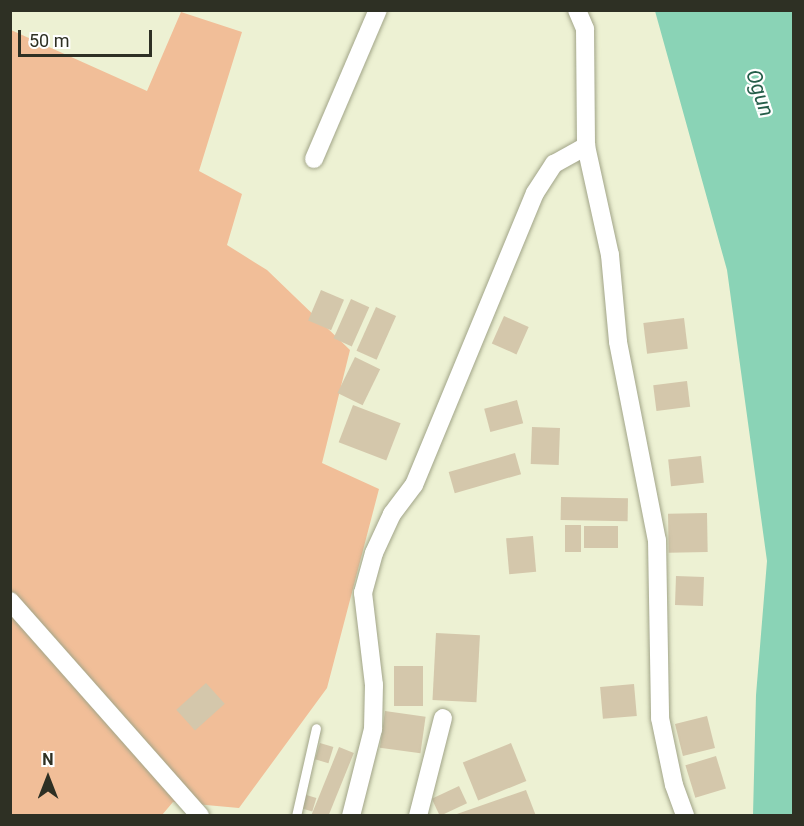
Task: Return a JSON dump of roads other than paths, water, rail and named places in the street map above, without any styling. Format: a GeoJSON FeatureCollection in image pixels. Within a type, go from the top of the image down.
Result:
{"type":"FeatureCollection","features":[{"type":"Feature","properties":{"kind":"street"},"geometry":{"type":"LineString","coordinates":[[314,159],[378,10]]}},
{"type":"Feature","properties":{"kind":"street"},"geometry":{"type":"LineString","coordinates":[[577,10],[585,29],[586,146],[610,255],[618,342],[657,540],[660,718],[674,785],[685,816]]}},
{"type":"Feature","properties":{"kind":"street"},"geometry":{"type":"LineString","coordinates":[[351,816],[373,729],[374,685],[363,593],[374,553],[392,514],[414,485],[535,193],[554,164],[586,146]]}},
{"type":"Feature","properties":{"kind":"street"},"geometry":{"type":"LineString","coordinates":[[10,601],[200,816]]}},
{"type":"Feature","properties":{"kind":"street"},"geometry":{"type":"LineString","coordinates":[[418,816],[443,718]]}},
{"type":"Feature","properties":{"kind":"lane"},"geometry":{"type":"LineString","coordinates":[[296,816],[316,728]]}},
{"type":"Feature","properties":{"kind":"water","name":"Ogun"},"geometry":{"type":"Polygon","coordinates":[[[655,11],[793,11],[793,815],[753,815],[756,695],[767,561],[727,270],[655,11]]]}}]}
